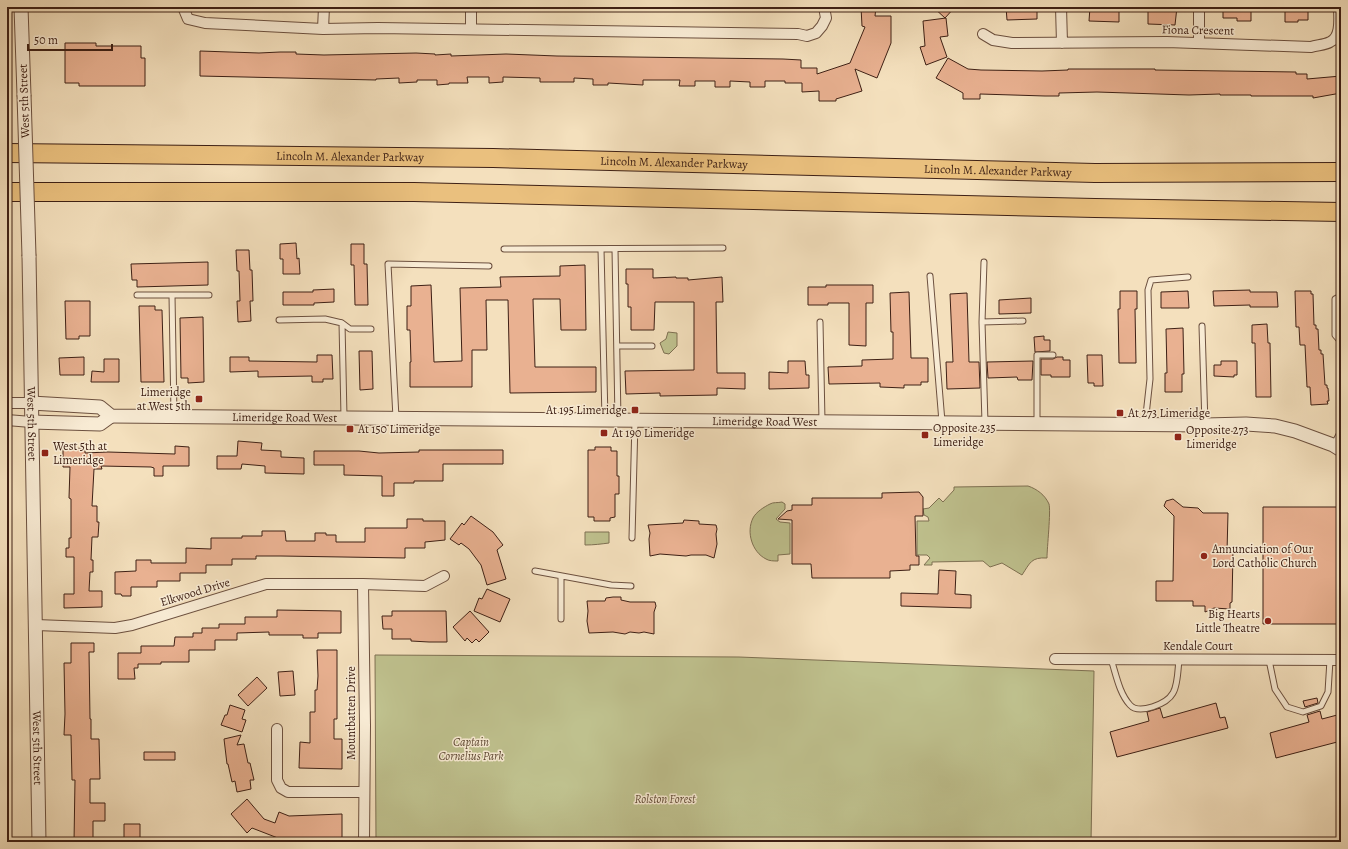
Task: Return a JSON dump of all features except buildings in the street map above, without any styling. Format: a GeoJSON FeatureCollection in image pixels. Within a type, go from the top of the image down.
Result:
{"type":"FeatureCollection","features":[{"type":"Feature","properties":{"kind":"highway","name":"Lincoln M. Alexander Parkway"},"geometry":{"type":"LineString","coordinates":[[7,153],[493,158],[1095,173],[1341,172]]}},
{"type":"Feature","properties":{"kind":"highway"},"geometry":{"type":"LineString","coordinates":[[7,192],[414,192],[1095,208],[1341,212]]}},
{"type":"Feature","properties":{"kind":"street","name":"West 5th Street"},"geometry":{"type":"LineString","coordinates":[[21,7],[29,256],[39,842]]}},
{"type":"Feature","properties":{"kind":"street"},"geometry":{"type":"LineString","coordinates":[[183,7],[188,19],[205,23],[323,29],[471,29],[798,34],[807,36],[816,33],[822,26],[826,18],[824,7]]}},
{"type":"Feature","properties":{"kind":"street"},"geometry":{"type":"LineString","coordinates":[[323,29],[324,7]]}},
{"type":"Feature","properties":{"kind":"street"},"geometry":{"type":"LineString","coordinates":[[471,7],[471,29]]}},
{"type":"Feature","properties":{"kind":"street"},"geometry":{"type":"LineString","coordinates":[[1061,7],[1062,43]]}},
{"type":"Feature","properties":{"kind":"street"},"geometry":{"type":"LineString","coordinates":[[1199,7],[1199,43]]}},
{"type":"Feature","properties":{"kind":"street","name":"Fiona Crescent"},"geometry":{"type":"LineString","coordinates":[[983,34],[993,40],[1006,43],[1199,43],[1312,46],[1331,42],[1337,37],[1339,7]]}},
{"type":"Feature","properties":{"kind":"street","name":"Limeridge Road West"},"geometry":{"type":"LineString","coordinates":[[7,403],[100,407],[111,416]]}},
{"type":"Feature","properties":{"kind":"street","name":"Limeridge Road West"},"geometry":{"type":"LineString","coordinates":[[7,420],[100,424],[111,416],[174,416],[1205,425],[1246,424],[1275,426],[1295,431],[1337,448]]}},
{"type":"Feature","properties":{"kind":"street","name":"Elkwood Drive"},"geometry":{"type":"LineString","coordinates":[[36,625],[115,628],[132,625],[266,584],[363,584],[425,586],[444,576]]}},
{"type":"Feature","properties":{"kind":"street","name":"Mountbatten Drive"},"geometry":{"type":"LineString","coordinates":[[363,584],[365,726],[364,842]]}},
{"type":"Feature","properties":{"kind":"street","name":"Kendale Court"},"geometry":{"type":"LineString","coordinates":[[1055,659],[1341,660]]}},
{"type":"Feature","properties":{"kind":"street"},"geometry":{"type":"LineString","coordinates":[[277,729],[277,780],[281,788],[288,792],[364,792]]}},
{"type":"Feature","properties":{"kind":"lane"},"geometry":{"type":"LineString","coordinates":[[504,248],[723,248]]}},
{"type":"Feature","properties":{"kind":"lane"},"geometry":{"type":"LineString","coordinates":[[601,249],[605,420]]}},
{"type":"Feature","properties":{"kind":"lane"},"geometry":{"type":"LineString","coordinates":[[615,249],[618,420]]}},
{"type":"Feature","properties":{"kind":"lane"},"geometry":{"type":"LineString","coordinates":[[984,262],[982,322],[985,423]]}},
{"type":"Feature","properties":{"kind":"lane"},"geometry":{"type":"LineString","coordinates":[[396,418],[388,264],[489,266]]}},
{"type":"Feature","properties":{"kind":"lane"},"geometry":{"type":"LineString","coordinates":[[930,276],[942,422]]}},
{"type":"Feature","properties":{"kind":"lane"},"geometry":{"type":"LineString","coordinates":[[1145,424],[1150,379],[1148,290],[1151,280],[1188,277]]}},
{"type":"Feature","properties":{"kind":"lane"},"geometry":{"type":"LineString","coordinates":[[172,295],[174,416]]}},
{"type":"Feature","properties":{"kind":"lane"},"geometry":{"type":"LineString","coordinates":[[137,296],[209,295]]}},
{"type":"Feature","properties":{"kind":"lane"},"geometry":{"type":"LineString","coordinates":[[1341,296],[1334,299],[1335,335],[1341,342]]}},
{"type":"Feature","properties":{"kind":"lane"},"geometry":{"type":"LineString","coordinates":[[279,320],[325,319],[342,323],[350,329],[371,328]]}},
{"type":"Feature","properties":{"kind":"lane"},"geometry":{"type":"LineString","coordinates":[[982,322],[1023,321]]}},
{"type":"Feature","properties":{"kind":"lane"},"geometry":{"type":"LineString","coordinates":[[820,322],[822,421]]}},
{"type":"Feature","properties":{"kind":"lane"},"geometry":{"type":"LineString","coordinates":[[342,323],[344,418]]}},
{"type":"Feature","properties":{"kind":"lane"},"geometry":{"type":"LineString","coordinates":[[1202,326],[1205,425]]}},
{"type":"Feature","properties":{"kind":"lane"},"geometry":{"type":"LineString","coordinates":[[617,346],[652,346]]}},
{"type":"Feature","properties":{"kind":"lane"},"geometry":{"type":"LineString","coordinates":[[1037,423],[1036,355],[1053,355]]}},
{"type":"Feature","properties":{"kind":"lane"},"geometry":{"type":"LineString","coordinates":[[632,538],[635,420]]}},
{"type":"Feature","properties":{"kind":"lane"},"geometry":{"type":"LineString","coordinates":[[1337,448],[1341,431]]}},
{"type":"Feature","properties":{"kind":"lane"},"geometry":{"type":"LineString","coordinates":[[535,571],[631,586]]}},
{"type":"Feature","properties":{"kind":"lane"},"geometry":{"type":"LineString","coordinates":[[561,576],[561,619]]}},
{"type":"Feature","properties":{"kind":"lane"},"geometry":{"type":"LineString","coordinates":[[1111,659],[1121,691],[1130,706],[1142,710],[1162,703],[1173,693],[1179,659]]}},
{"type":"Feature","properties":{"kind":"lane"},"geometry":{"type":"LineString","coordinates":[[1269,660],[1275,689],[1287,707],[1303,712],[1321,706],[1328,692],[1330,660]]}},
{"type":"Feature","properties":{"kind":"green space"},"geometry":{"type":"Polygon","coordinates":[[[668,332],[677,333],[677,346],[669,354],[664,353],[660,343],[666,339],[668,332]]]}},
{"type":"Feature","properties":{"kind":"green space"},"geometry":{"type":"Polygon","coordinates":[[[1028,486],[1035,489],[1045,498],[1049,504],[1050,514],[1047,558],[1034,560],[1029,564],[1022,575],[1002,563],[990,567],[983,561],[932,562],[932,565],[924,565],[930,558],[927,555],[917,555],[917,521],[929,521],[928,517],[924,515],[923,509],[929,508],[939,498],[943,502],[954,490],[954,487],[1028,486]]]}},
{"type":"Feature","properties":{"kind":"green space"},"geometry":{"type":"Polygon","coordinates":[[[782,502],[785,504],[785,509],[776,519],[780,522],[790,523],[790,554],[778,555],[778,561],[770,561],[761,556],[754,547],[750,535],[751,523],[754,516],[763,508],[771,503],[782,502]]]}},
{"type":"Feature","properties":{"kind":"green space"},"geometry":{"type":"Polygon","coordinates":[[[585,532],[609,532],[609,543],[585,545],[585,532]]]}},
{"type":"Feature","properties":{"kind":"green space","name":"Captain Cornelius Park"},"geometry":{"type":"Polygon","coordinates":[[[375,655],[739,657],[1094,671],[1091,842],[376,842],[375,655]]]}},
{"type":"Feature","properties":{"kind":"place","name":"Limeridge at West 5th"},"geometry":{"type":"Point","coordinates":[199,399]}},
{"type":"Feature","properties":{"kind":"place","name":"At 195 Limeridge"},"geometry":{"type":"Point","coordinates":[635,410]}},
{"type":"Feature","properties":{"kind":"place","name":"At 273 Limeridge"},"geometry":{"type":"Point","coordinates":[1120,413]}},
{"type":"Feature","properties":{"kind":"place","name":"At 150 Limeridge"},"geometry":{"type":"Point","coordinates":[350,429]}},
{"type":"Feature","properties":{"kind":"place","name":"At 190 Limeridge"},"geometry":{"type":"Point","coordinates":[604,433]}},
{"type":"Feature","properties":{"kind":"place","name":"Opposite 235 Limeridge"},"geometry":{"type":"Point","coordinates":[925,435]}},
{"type":"Feature","properties":{"kind":"place","name":"Opposite 273 Limeridge"},"geometry":{"type":"Point","coordinates":[1178,437]}},
{"type":"Feature","properties":{"kind":"place","name":"West 5th at Limeridge"},"geometry":{"type":"Point","coordinates":[45,453]}},
{"type":"Feature","properties":{"kind":"place","name":"Annunciation of Our Lord Catholic Church"},"geometry":{"type":"Point","coordinates":[1204,556]}},
{"type":"Feature","properties":{"kind":"place","name":"Big Hearts Little Theatre"},"geometry":{"type":"Point","coordinates":[1268,621]}},
{"type":"Feature","properties":{"kind":"park label","name":"Rolston Forest"},"geometry":{"type":"Point","coordinates":[665,799]}}]}
